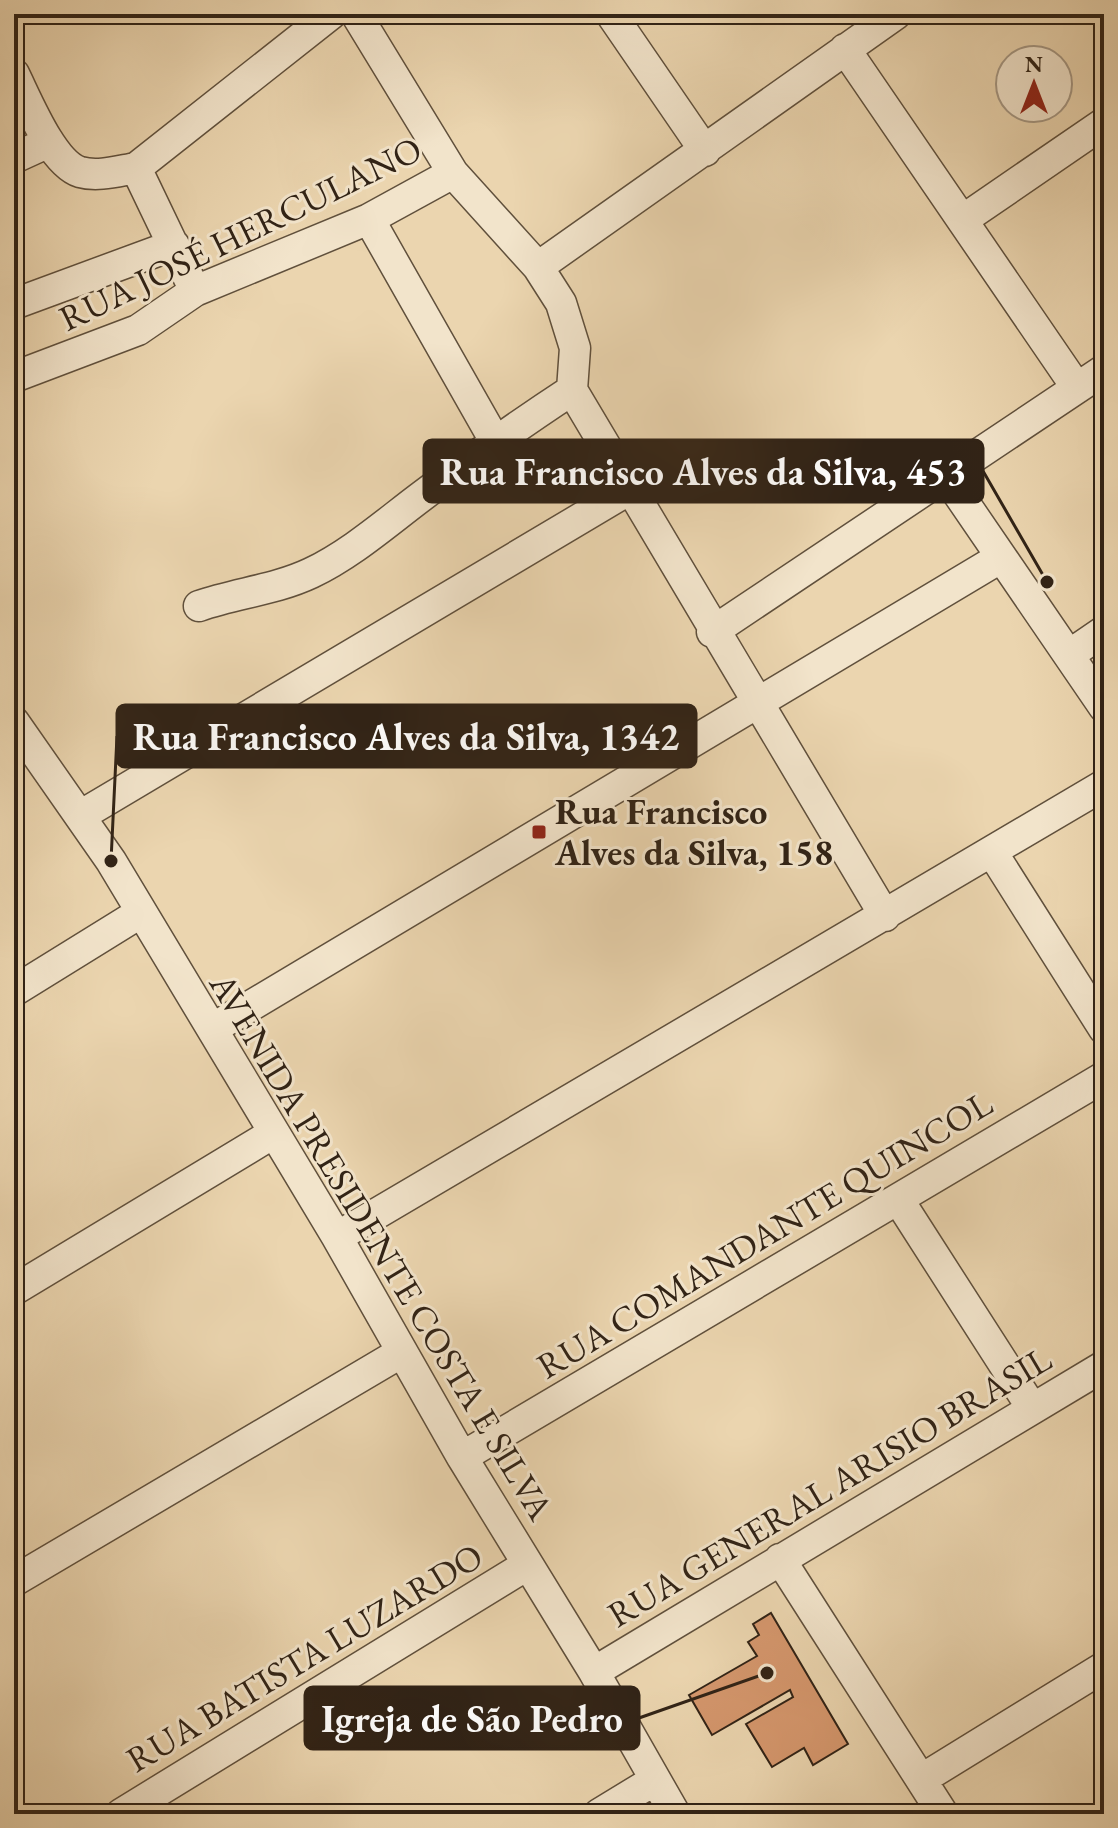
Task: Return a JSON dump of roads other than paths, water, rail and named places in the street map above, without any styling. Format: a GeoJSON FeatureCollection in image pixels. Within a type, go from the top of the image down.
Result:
{"type":"FeatureCollection","features":[{"type":"Feature","properties":{"kind":"street"},"geometry":{"type":"LineString","coordinates":[[14,74],[49,142],[78,171],[103,174],[136,168],[331,14]]}},
{"type":"Feature","properties":{"kind":"street"},"geometry":{"type":"LineString","coordinates":[[356,14],[453,173],[538,267],[561,303],[575,348],[572,390],[712,632],[759,700],[885,916]]}},
{"type":"Feature","properties":{"kind":"street"},"geometry":{"type":"LineString","coordinates":[[611,14],[705,151]]}},
{"type":"Feature","properties":{"kind":"street"},"geometry":{"type":"LineString","coordinates":[[538,267],[896,14]]}},
{"type":"Feature","properties":{"kind":"street"},"geometry":{"type":"LineString","coordinates":[[845,49],[1077,388]]}},
{"type":"Feature","properties":{"kind":"street"},"geometry":{"type":"LineString","coordinates":[[964,219],[1104,123]]}},
{"type":"Feature","properties":{"kind":"street"},"geometry":{"type":"LineString","coordinates":[[14,158],[49,142]]}},
{"type":"Feature","properties":{"kind":"street"},"geometry":{"type":"LineString","coordinates":[[136,168],[195,291]]}},
{"type":"Feature","properties":{"kind":"street","name":"RUA JOSÉ HERCULANO"},"geometry":{"type":"LineString","coordinates":[[14,377],[138,330],[195,291],[369,219],[453,173]]}},
{"type":"Feature","properties":{"kind":"street"},"geometry":{"type":"LineString","coordinates":[[369,219],[495,441]]}},
{"type":"Feature","properties":{"kind":"street"},"geometry":{"type":"LineString","coordinates":[[14,304],[174,245]]}},
{"type":"Feature","properties":{"kind":"street"},"geometry":{"type":"LineString","coordinates":[[712,632],[1104,370]]}},
{"type":"Feature","properties":{"kind":"street"},"geometry":{"type":"LineString","coordinates":[[199,606],[231,595],[282,586],[313,572],[349,550],[495,441],[572,390]]}},
{"type":"Feature","properties":{"kind":"street"},"geometry":{"type":"LineString","coordinates":[[946,476],[1104,707]]}},
{"type":"Feature","properties":{"kind":"street"},"geometry":{"type":"LineString","coordinates":[[80,816],[630,489]]}},
{"type":"Feature","properties":{"kind":"street"},"geometry":{"type":"LineString","coordinates":[[212,1029],[1000,558]]}},
{"type":"Feature","properties":{"kind":"street"},"geometry":{"type":"LineString","coordinates":[[1069,655],[1104,631]]}},
{"type":"Feature","properties":{"kind":"street","name":"AVENIDA PRESIDENTE COSTA E SILVA"},"geometry":{"type":"LineString","coordinates":[[14,722],[80,816],[212,1029],[675,1814]]}},
{"type":"Feature","properties":{"kind":"street"},"geometry":{"type":"LineString","coordinates":[[337,1237],[1104,785]]}},
{"type":"Feature","properties":{"kind":"street"},"geometry":{"type":"LineString","coordinates":[[992,852],[1104,1029]]}},
{"type":"Feature","properties":{"kind":"street"},"geometry":{"type":"LineString","coordinates":[[14,991],[140,913]]}},
{"type":"Feature","properties":{"kind":"street","name":"RUA COMANDANTE QUINCOL"},"geometry":{"type":"LineString","coordinates":[[462,1457],[1104,1077]]}},
{"type":"Feature","properties":{"kind":"street"},"geometry":{"type":"LineString","coordinates":[[14,1290],[272,1134]]}},
{"type":"Feature","properties":{"kind":"street"},"geometry":{"type":"LineString","coordinates":[[898,1199],[1032,1408]]}},
{"type":"Feature","properties":{"kind":"street"},"geometry":{"type":"LineString","coordinates":[[14,1581],[402,1352]]}},
{"type":"Feature","properties":{"kind":"street","name":"RUA GENERAL ARISIO BRASIL"},"geometry":{"type":"LineString","coordinates":[[594,1672],[1104,1366]]}},
{"type":"Feature","properties":{"kind":"street"},"geometry":{"type":"LineString","coordinates":[[780,1559],[943,1814]]}},
{"type":"Feature","properties":{"kind":"street","name":"RUA BATISTA LUZARDO"},"geometry":{"type":"LineString","coordinates":[[121,1814],[527,1565]]}},
{"type":"Feature","properties":{"kind":"street"},"geometry":{"type":"LineString","coordinates":[[922,1779],[1104,1667]]}},
{"type":"Feature","properties":{"kind":"street"},"geometry":{"type":"LineString","coordinates":[[599,1814],[655,1780]]}},
{"type":"Feature","properties":{"kind":"place","name":"Rua Francisco Alves da Silva, 453"},"geometry":{"type":"Point","coordinates":[1047,582]}},
{"type":"Feature","properties":{"kind":"place","name":"Rua Francisco Alves da Silva, 158"},"geometry":{"type":"Point","coordinates":[539,832]}},
{"type":"Feature","properties":{"kind":"place","name":"Rua Francisco Alves da Silva, 1342"},"geometry":{"type":"Point","coordinates":[111,861]}},
{"type":"Feature","properties":{"kind":"place","name":"Igreja de São Pedro"},"geometry":{"type":"Point","coordinates":[767,1673]}}]}
